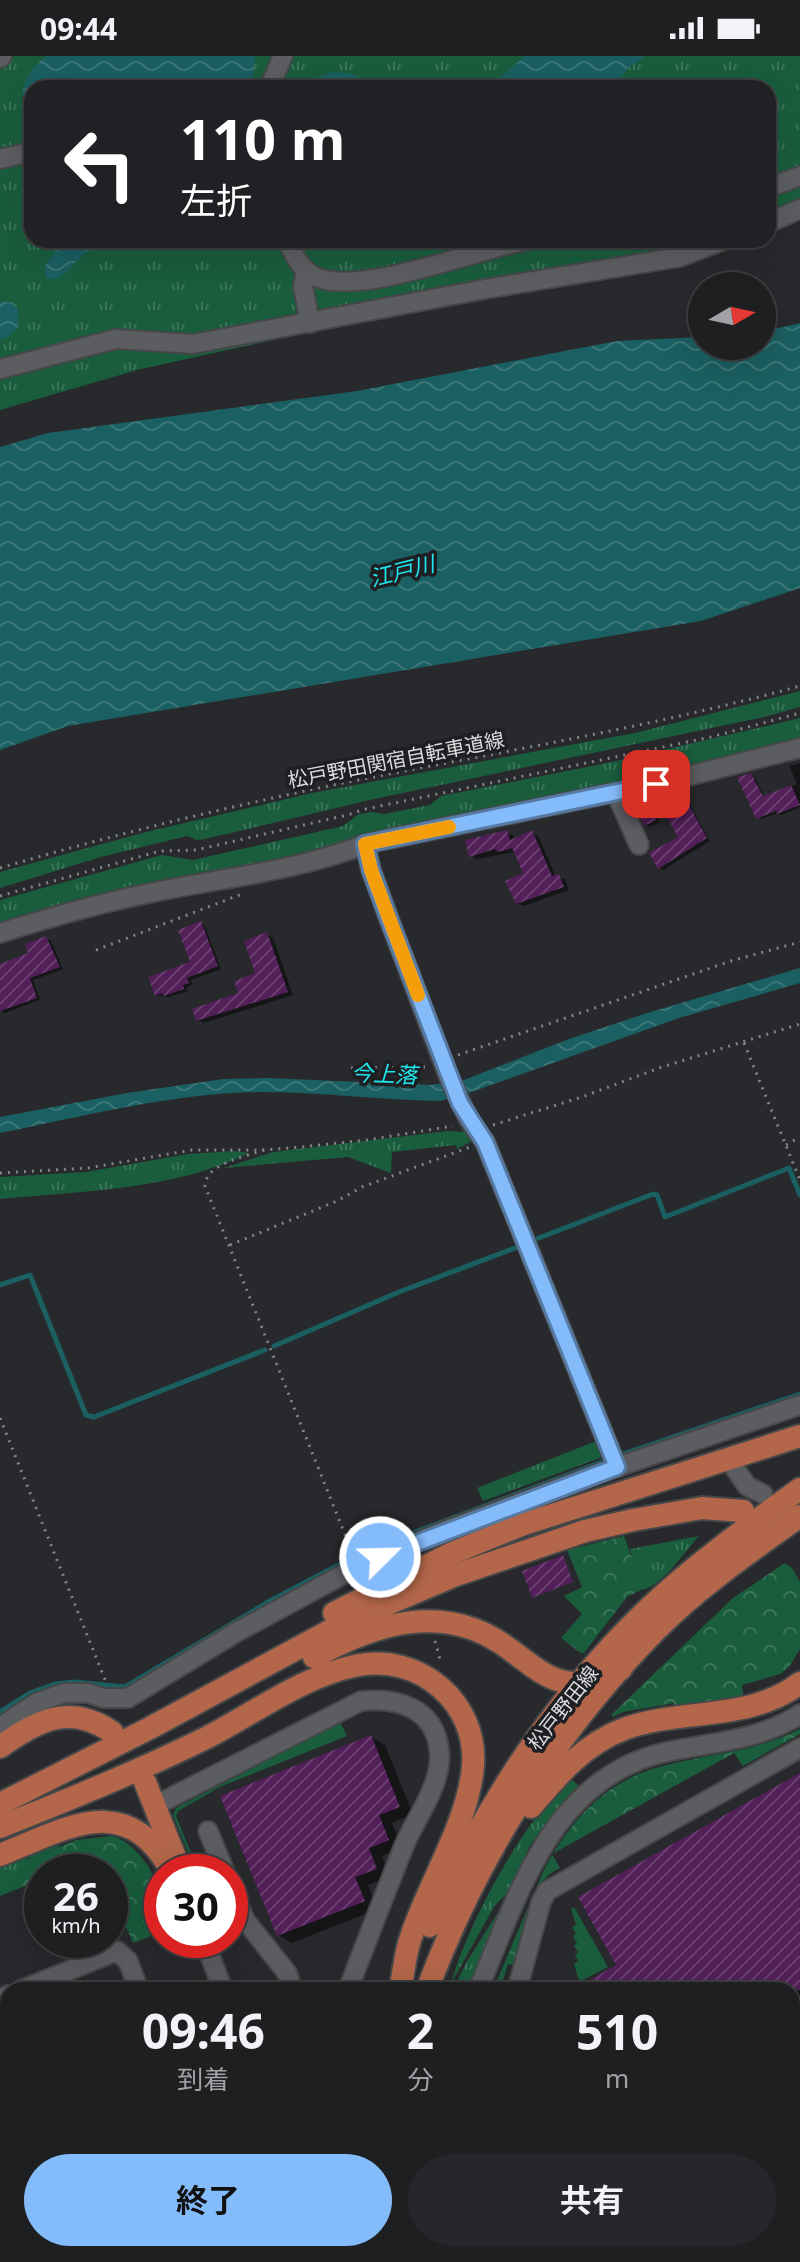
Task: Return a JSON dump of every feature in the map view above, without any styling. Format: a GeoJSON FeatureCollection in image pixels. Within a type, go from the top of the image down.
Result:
{"type":"FeatureCollection","features":[{"type":"Feature","properties":{"kind":"main road"},"geometry":{"type":"LineString","coordinates":[[150,1728],[212,1686],[343,1607],[450,1554],[603,1497],[800,1436]]}},
{"type":"Feature","properties":{"kind":"main road","name":"松戸野田線"},"geometry":{"type":"LineString","coordinates":[[406,1982],[477,1833],[531,1747],[581,1684],[645,1611],[675,1584],[800,1489]]}},
{"type":"Feature","properties":{"kind":"main road"},"geometry":{"type":"LineString","coordinates":[[0,1804],[150,1728],[348,1621],[456,1575],[585,1531],[633,1520],[702,1508],[743,1511]]}},
{"type":"Feature","properties":{"kind":"main road","name":"松戸野田線"},"geometry":{"type":"LineString","coordinates":[[432,1982],[466,1898],[514,1810],[555,1749],[658,1628],[748,1553],[800,1516]]}},
{"type":"Feature","properties":{"kind":"main road"},"geometry":{"type":"LineString","coordinates":[[0,1820],[187,1726],[334,1646],[390,1625],[419,1621],[445,1622],[472,1629],[496,1640],[538,1671],[555,1679],[581,1684],[600,1681],[621,1669]]}},
{"type":"Feature","properties":{"kind":"main road"},"geometry":{"type":"LineString","coordinates":[[0,1827],[168,1756],[321,1677],[362,1665],[384,1663],[404,1666],[438,1684],[452,1698],[465,1719],[473,1743],[473,1765],[460,1816],[410,1938],[403,1982]]}},
{"type":"Feature","properties":{"kind":"main road"},"geometry":{"type":"LineString","coordinates":[[433,1982],[526,1814],[575,1759],[624,1729],[751,1707],[800,1683]]}},
{"type":"Feature","properties":{"kind":"main road"},"geometry":{"type":"LineString","coordinates":[[0,1747],[51,1718],[68,1716],[98,1722],[112,1732]]}},
{"type":"Feature","properties":{"kind":"main road"},"geometry":{"type":"LineString","coordinates":[[145,1782],[174,1854]]}},
{"type":"Feature","properties":{"kind":"main road"},"geometry":{"type":"LineString","coordinates":[[0,1855],[82,1824],[114,1822],[143,1833],[162,1854]]}},
{"type":"Feature","properties":{"kind":"street"},"geometry":{"type":"LineString","coordinates":[[272,80],[283,56]]}},
{"type":"Feature","properties":{"kind":"street"},"geometry":{"type":"LineString","coordinates":[[0,159],[24,154]]}},
{"type":"Feature","properties":{"kind":"street"},"geometry":{"type":"LineString","coordinates":[[776,185],[800,176]]}},
{"type":"Feature","properties":{"kind":"street"},"geometry":{"type":"LineString","coordinates":[[776,220],[800,209]]}},
{"type":"Feature","properties":{"kind":"street"},"geometry":{"type":"LineString","coordinates":[[291,248],[299,263],[311,275],[327,279],[372,279],[497,248]]}},
{"type":"Feature","properties":{"kind":"street"},"geometry":{"type":"LineString","coordinates":[[0,369],[116,339],[193,344],[485,289],[680,257],[703,248]]}},
{"type":"Feature","properties":{"kind":"street"},"geometry":{"type":"LineString","coordinates":[[306,270],[303,286],[310,323]]}},
{"type":"Feature","properties":{"kind":"street"},"geometry":{"type":"LineString","coordinates":[[0,933],[154,892],[239,878],[337,856],[365,844],[616,793],[800,748]]}},
{"type":"Feature","properties":{"kind":"street"},"geometry":{"type":"LineString","coordinates":[[616,793],[639,845]]}},
{"type":"Feature","properties":{"kind":"street"},"geometry":{"type":"LineString","coordinates":[[365,844],[371,870],[446,1068],[473,1124],[615,1460]]}},
{"type":"Feature","properties":{"kind":"street"},"geometry":{"type":"LineString","coordinates":[[0,1727],[36,1703],[64,1693],[128,1698],[246,1627],[357,1567],[615,1460],[729,1449],[800,1405]]}},
{"type":"Feature","properties":{"kind":"street"},"geometry":{"type":"LineString","coordinates":[[729,1449],[747,1486],[763,1494]]}},
{"type":"Feature","properties":{"kind":"street"},"geometry":{"type":"LineString","coordinates":[[156,1805],[361,1701],[394,1700],[413,1708],[430,1722],[440,1750],[437,1776],[405,1843],[351,1982]]}},
{"type":"Feature","properties":{"kind":"street"},"geometry":{"type":"LineString","coordinates":[[481,1982],[519,1891],[541,1849],[564,1814],[585,1792],[619,1767],[640,1759],[747,1737],[800,1714]]}},
{"type":"Feature","properties":{"kind":"street"},"geometry":{"type":"LineString","coordinates":[[519,1982],[541,1902],[547,1891],[800,1748]]}},
{"type":"Feature","properties":{"kind":"street"},"geometry":{"type":"LineString","coordinates":[[208,1831],[218,1854]]}},
{"type":"Feature","properties":{"kind":"street"},"geometry":{"type":"LineString","coordinates":[[248,1924],[287,1973],[290,1982]]}},
{"type":"Feature","properties":{"kind":"street"},"geometry":{"type":"LineString","coordinates":[[41,1982],[117,1951],[128,1961],[136,1982]]}},
{"type":"Feature","properties":{"kind":"street"},"geometry":{"type":"LineString","coordinates":[[211,1958],[220,1982]]}},
{"type":"Feature","properties":{"kind":"path","name":"松戸野田関宿自転車道線"},"geometry":{"type":"LineString","coordinates":[[0,868],[88,842],[253,803],[589,737],[800,686]]}},
{"type":"Feature","properties":{"kind":"path"},"geometry":{"type":"LineString","coordinates":[[0,896],[160,851],[196,850],[366,809],[711,737],[800,713]]}},
{"type":"Feature","properties":{"kind":"path"},"geometry":{"type":"LineString","coordinates":[[96,950],[251,891]]}},
{"type":"Feature","properties":{"kind":"path"},"geometry":{"type":"LineString","coordinates":[[351,1068],[446,1068],[482,1045],[731,961],[800,942]]}},
{"type":"Feature","properties":{"kind":"path"},"geometry":{"type":"LineString","coordinates":[[0,1173],[88,1168],[192,1150],[264,1150],[367,1140],[473,1124],[582,1097],[659,1068],[800,1024]]}},
{"type":"Feature","properties":{"kind":"path"},"geometry":{"type":"LineString","coordinates":[[744,1043],[800,1180]]}},
{"type":"Feature","properties":{"kind":"path"},"geometry":{"type":"LineString","coordinates":[[228,1246],[337,1201],[473,1124]]}},
{"type":"Feature","properties":{"kind":"path"},"geometry":{"type":"LineString","coordinates":[[786,1145],[800,1137]]}},
{"type":"Feature","properties":{"kind":"path"},"geometry":{"type":"LineString","coordinates":[[264,1150],[212,1170],[206,1177],[205,1186],[352,1553]]}},
{"type":"Feature","properties":{"kind":"path"},"geometry":{"type":"LineString","coordinates":[[0,1418],[106,1680]]}},
{"type":"Feature","properties":{"kind":"path"},"geometry":{"type":"LineString","coordinates":[[435,1641],[440,1667]]}},
{"type":"Feature","properties":{"kind":"green space"},"geometry":{"type":"Polygon","coordinates":[[[0,56],[800,56],[800,199],[776,210],[776,80],[24,80],[24,248],[688,248],[137,370],[0,410],[0,56]]]}},
{"type":"Feature","properties":{"kind":"green space"},"geometry":{"type":"Polygon","coordinates":[[[800,691],[800,707],[764,717],[374,799],[205,839],[187,836],[101,857],[0,888],[0,872],[146,832],[312,793],[635,733],[800,691]]]}},
{"type":"Feature","properties":{"kind":"green space"},"geometry":{"type":"Polygon","coordinates":[[[800,718],[800,742],[339,851],[0,926],[0,900],[162,855],[193,860],[343,826],[359,814],[384,814],[430,805],[441,796],[612,762],[800,718]]]}},
{"type":"Feature","properties":{"kind":"green space"},"geometry":{"type":"Polygon","coordinates":[[[448,1131],[467,1132],[476,1139],[457,1149],[456,1145],[392,1152],[391,1173],[348,1157],[224,1168],[273,1152],[448,1131]]]}},
{"type":"Feature","properties":{"kind":"green space"},"geometry":{"type":"Polygon","coordinates":[[[249,1153],[190,1175],[159,1182],[0,1199],[0,1177],[86,1172],[188,1154],[249,1153]]]}},
{"type":"Feature","properties":{"kind":"green space"},"geometry":{"type":"Polygon","coordinates":[[[599,1440],[608,1455],[483,1501],[477,1488],[599,1440]]]}},
{"type":"Feature","properties":{"kind":"green space"},"geometry":{"type":"Polygon","coordinates":[[[624,1536],[641,1590],[627,1597],[581,1653],[561,1638],[582,1614],[564,1596],[582,1587],[567,1550],[624,1536]]]}},
{"type":"Feature","properties":{"kind":"green space"},"geometry":{"type":"Polygon","coordinates":[[[699,1536],[657,1583],[641,1590],[630,1549],[699,1536]]]}},
{"type":"Feature","properties":{"kind":"green space"},"geometry":{"type":"Polygon","coordinates":[[[785,1563],[800,1582],[800,1649],[789,1667],[780,1674],[742,1685],[744,1702],[675,1711],[674,1703],[611,1715],[733,1598],[785,1563]]]}},
{"type":"Feature","properties":{"kind":"green space"},"geometry":{"type":"Polygon","coordinates":[[[340,1722],[347,1736],[220,1787],[178,1811],[176,1816],[192,1854],[189,1854],[173,1815],[176,1808],[340,1722]]]}},
{"type":"Feature","properties":{"kind":"green space"},"geometry":{"type":"Polygon","coordinates":[[[800,1729],[800,1734],[743,1766],[734,1753],[553,1853],[587,1809],[633,1776],[671,1764],[762,1744],[800,1729]]]}},
{"type":"Feature","properties":{"kind":"green space"},"geometry":{"type":"Polygon","coordinates":[[[570,1778],[579,1786],[529,1847],[510,1891],[495,1905],[452,1982],[470,1932],[499,1874],[552,1797],[570,1778]]]}},
{"type":"Feature","properties":{"kind":"green space"},"geometry":{"type":"Polygon","coordinates":[[[111,1836],[129,1844],[144,1860],[144,1939],[133,1943],[128,1931],[128,1854],[44,1854],[76,1840],[111,1836]]]}},
{"type":"Feature","properties":{"kind":"green space"},"geometry":{"type":"Polygon","coordinates":[[[63,1845],[44,1854],[30,1854],[30,1851],[63,1845]]]}},
{"type":"Feature","properties":{"kind":"green space"},"geometry":{"type":"Polygon","coordinates":[[[25,1853],[24,1874],[0,1885],[0,1863],[25,1853]]]}},
{"type":"Feature","properties":{"kind":"green space"},"geometry":{"type":"Polygon","coordinates":[[[552,1855],[560,1868],[539,1885],[524,1925],[516,1966],[508,1964],[502,1982],[496,1982],[552,1855]]]}},
{"type":"Feature","properties":{"kind":"green space"},"geometry":{"type":"Polygon","coordinates":[[[24,1874],[24,1886],[0,1896],[0,1885],[24,1874]]]}},
{"type":"Feature","properties":{"kind":"green space"},"geometry":{"type":"Polygon","coordinates":[[[507,1898],[473,1982],[457,1982],[507,1898]]]}},
{"type":"Feature","properties":{"kind":"green space"},"geometry":{"type":"Polygon","coordinates":[[[574,1907],[608,1967],[579,1982],[574,1964],[578,1961],[574,1946],[577,1943],[573,1936],[576,1934],[572,1927],[576,1925],[571,1909],[574,1907]]]}},
{"type":"Feature","properties":{"kind":"water"},"geometry":{"type":"Polygon","coordinates":[[[47,56],[255,56],[253,80],[26,80],[47,56]]]}},
{"type":"Feature","properties":{"kind":"water"},"geometry":{"type":"Polygon","coordinates":[[[524,56],[645,56],[628,68],[619,80],[498,80],[524,56]]]}},
{"type":"Feature","properties":{"kind":"water"},"geometry":{"type":"Polygon","coordinates":[[[332,72],[348,73],[367,80],[309,80],[332,72]]]}},
{"type":"Feature","properties":{"kind":"water"},"geometry":{"type":"Polygon","coordinates":[[[92,248],[64,274],[51,279],[45,277],[45,266],[56,249],[92,248]]]}},
{"type":"Feature","properties":{"kind":"water"},"geometry":{"type":"Polygon","coordinates":[[[0,301],[13,303],[18,310],[19,326],[0,340],[0,301]]]}},
{"type":"Feature","properties":{"kind":"water","name":"江戸川"},"geometry":{"type":"Polygon","coordinates":[[[800,323],[800,588],[701,621],[68,726],[0,750],[0,447],[48,433],[357,391],[617,341],[688,338],[688,360],[776,360],[776,329],[800,323]]]}},
{"type":"Feature","properties":{"kind":"water"},"geometry":{"type":"Polygon","coordinates":[[[800,968],[800,983],[679,1018],[440,1101],[283,1092],[228,1093],[130,1106],[0,1133],[0,1117],[223,1079],[430,1085],[464,1080],[569,1039],[647,1013],[800,968]]]}},
{"type":"Feature","properties":{"kind":"building"},"geometry":{"type":"Polygon","coordinates":[[[751,773],[763,796],[791,785],[800,805],[756,819],[737,777],[751,773]]]}},
{"type":"Feature","properties":{"kind":"building"},"geometry":{"type":"Polygon","coordinates":[[[685,798],[707,838],[658,869],[649,853],[678,837],[663,810],[685,798]]]}},
{"type":"Feature","properties":{"kind":"building"},"geometry":{"type":"Polygon","coordinates":[[[649,801],[657,820],[644,826],[635,807],[649,801]]]}},
{"type":"Feature","properties":{"kind":"building"},"geometry":{"type":"Polygon","coordinates":[[[507,830],[510,840],[532,830],[552,876],[559,874],[564,887],[516,904],[505,881],[523,873],[512,848],[498,852],[495,849],[469,857],[465,840],[507,830]]]}},
{"type":"Feature","properties":{"kind":"building"},"geometry":{"type":"Polygon","coordinates":[[[201,921],[218,966],[187,978],[189,983],[183,985],[184,989],[155,996],[148,977],[190,962],[178,930],[201,921]]]}},
{"type":"Feature","properties":{"kind":"building"},"geometry":{"type":"Polygon","coordinates":[[[267,932],[288,992],[196,1021],[192,1009],[238,993],[234,981],[255,973],[244,941],[267,932]]]}},
{"type":"Feature","properties":{"kind":"building"},"geometry":{"type":"Polygon","coordinates":[[[46,936],[60,967],[30,978],[37,998],[0,1011],[0,964],[28,953],[25,944],[46,936]]]}},
{"type":"Feature","properties":{"kind":"building"},"geometry":{"type":"Polygon","coordinates":[[[563,1555],[573,1582],[532,1598],[522,1571],[563,1555]]]}},
{"type":"Feature","properties":{"kind":"building"},"geometry":{"type":"Polygon","coordinates":[[[371,1735],[400,1807],[379,1815],[389,1840],[369,1848],[377,1869],[355,1877],[365,1901],[277,1936],[248,1865],[248,1854],[244,1854],[220,1796],[371,1735]]]}},
{"type":"Feature","properties":{"kind":"building"},"geometry":{"type":"Polygon","coordinates":[[[800,1773],[800,1982],[586,1982],[616,1965],[578,1897],[800,1773]]]}},
{"type":"Feature","properties":{"kind":"waterway"},"geometry":{"type":"LineString","coordinates":[[531,1241],[653,1194],[657,1195],[665,1217],[789,1168],[800,1195]]}},
{"type":"Feature","properties":{"kind":"waterway"},"geometry":{"type":"LineString","coordinates":[[274,1346],[399,1292],[523,1245]]}},
{"type":"Feature","properties":{"kind":"waterway"},"geometry":{"type":"LineString","coordinates":[[0,1285],[30,1275],[86,1415],[94,1417],[265,1350]]}},
{"type":"Feature","properties":{"kind":"waterway"},"geometry":{"type":"LineString","coordinates":[[0,1712],[30,1693],[55,1684],[75,1682],[125,1687],[270,1601],[367,1550],[623,1454],[800,1394]]}},
{"type":"Feature","properties":{"kind":"slow traffic"},"geometry":{"type":"LineString","coordinates":[[418,995],[371,870],[365,844],[449,827]]}},
{"type":"Feature","properties":{"kind":"route"},"geometry":{"type":"LineString","coordinates":[[380,1557],[617,1467],[485,1142],[460,1103],[371,870],[365,844],[656,784]]}},
{"type":"Feature","properties":{"kind":"water label","name":"今上落"},"geometry":{"type":"Point","coordinates":[384,1074]}}]}
